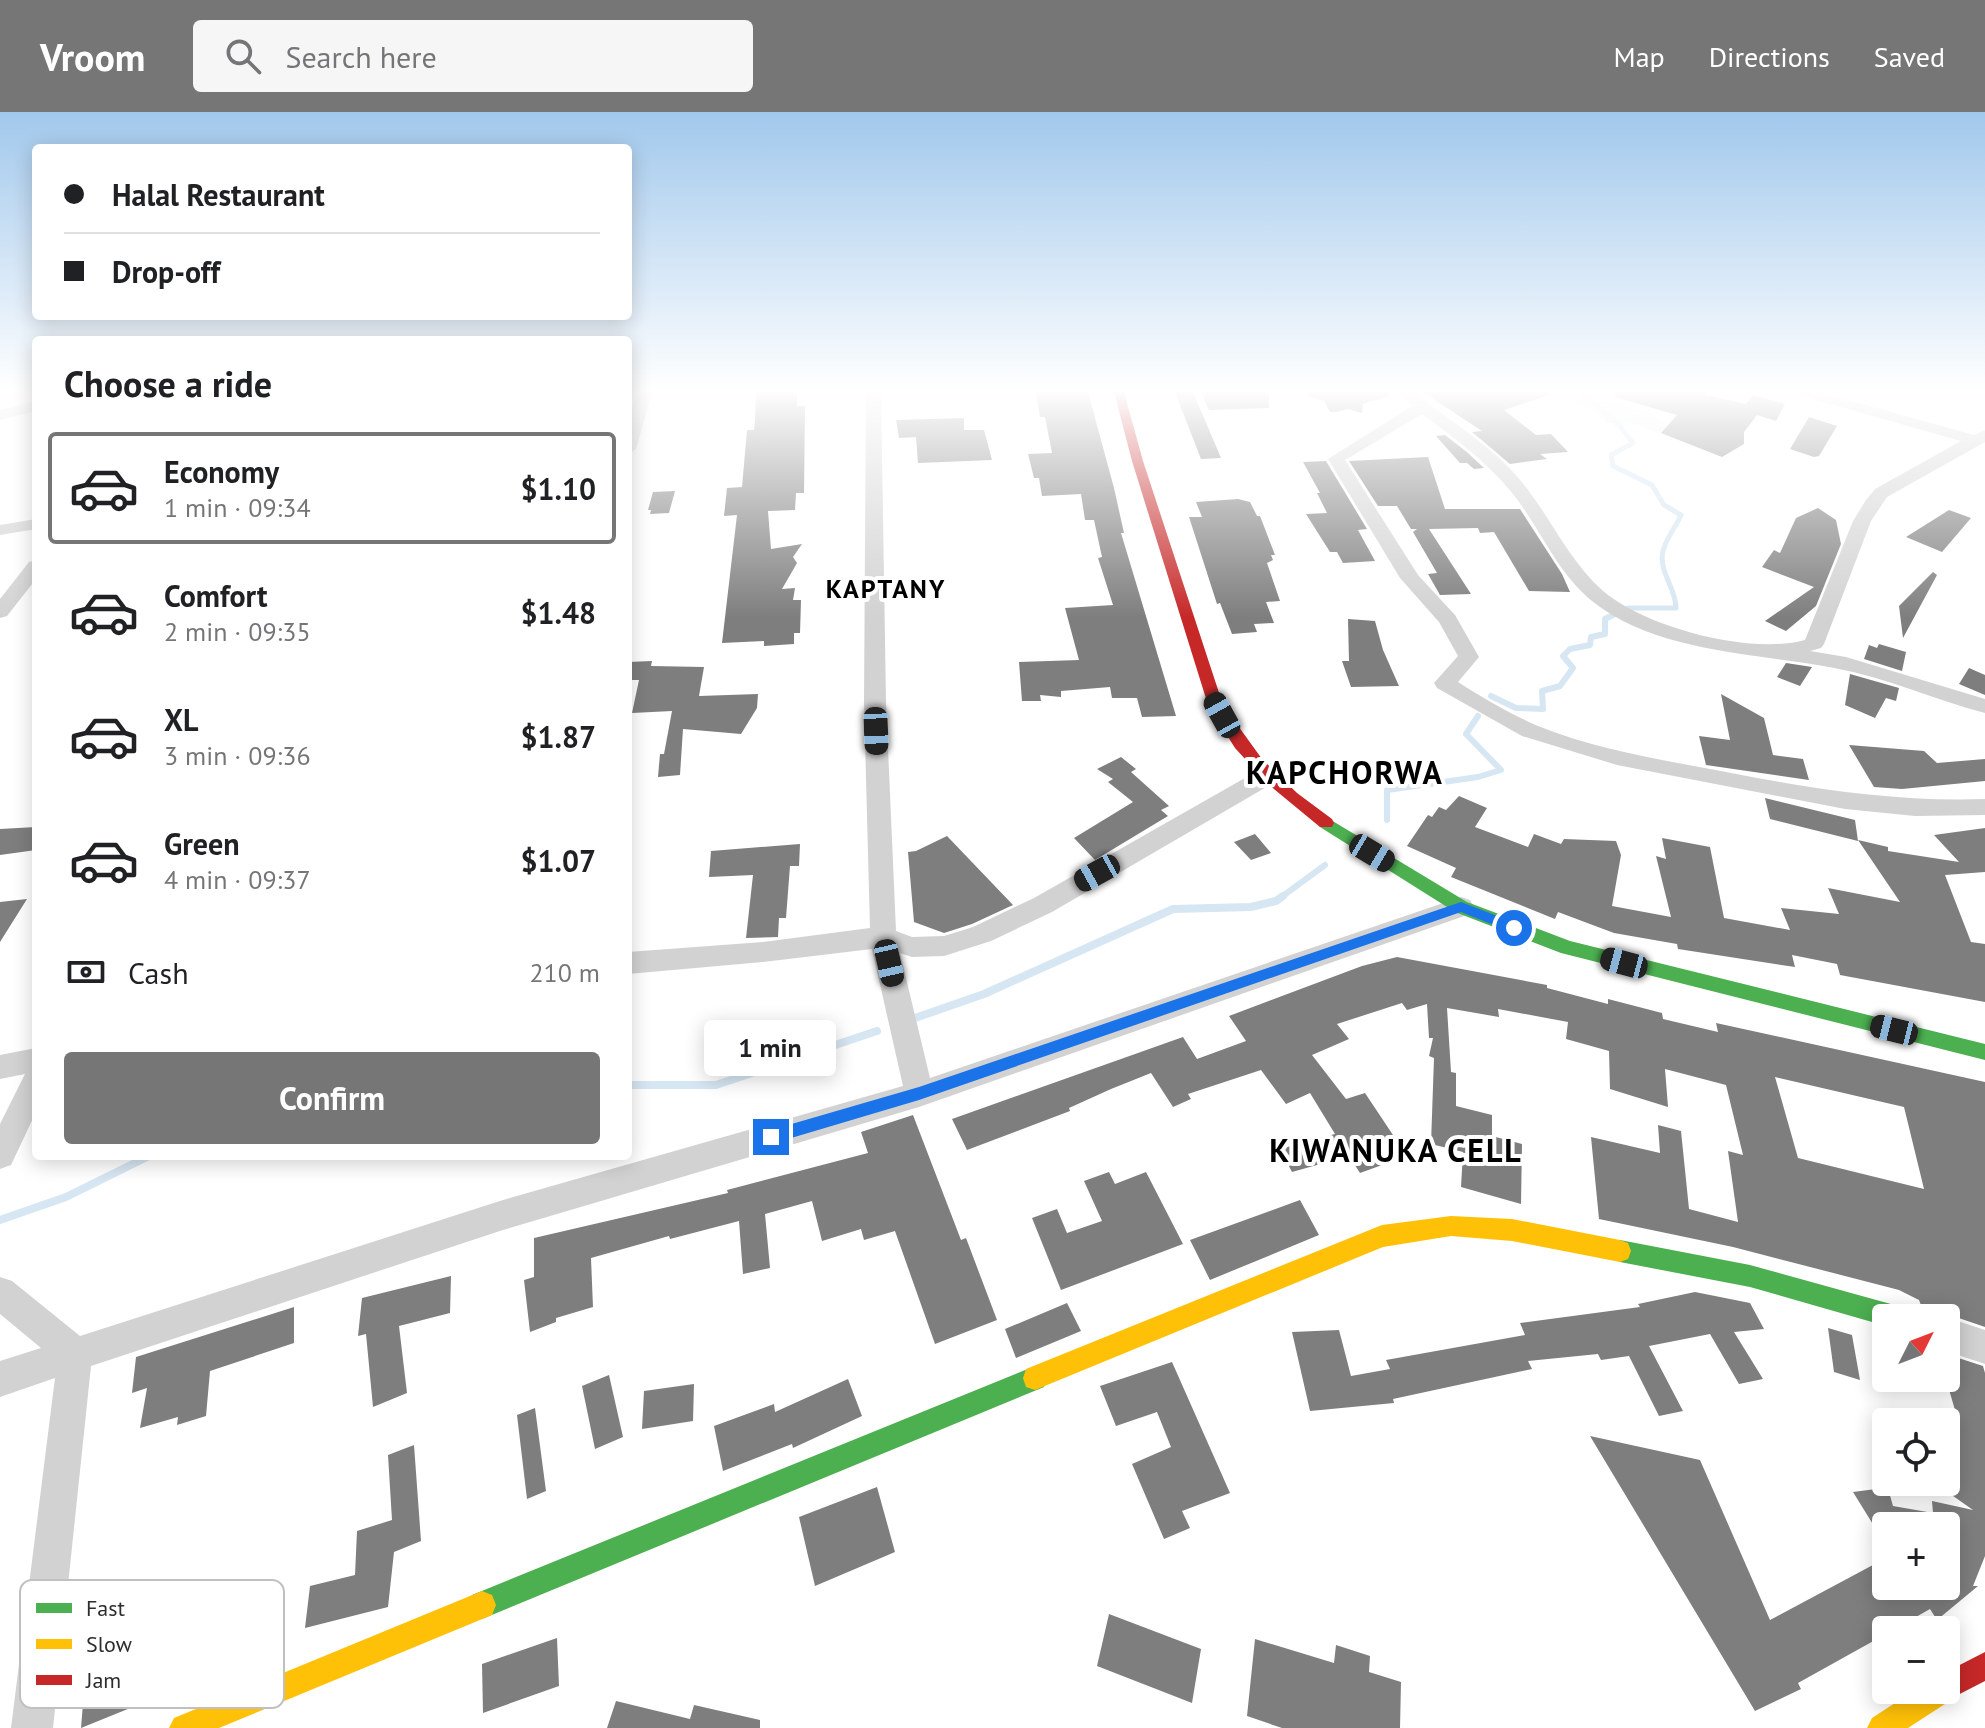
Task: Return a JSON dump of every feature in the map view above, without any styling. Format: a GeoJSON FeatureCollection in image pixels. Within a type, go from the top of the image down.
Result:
{"type":"FeatureCollection","features":[{"type":"Feature","properties":{"kind":"main road"},"geometry":{"type":"LineString","coordinates":[[1140,467],[1183,597],[1208,689],[1222,715],[1267,776],[1295,802],[1461,907],[1567,948],[1985,1052]]}},
{"type":"Feature","properties":{"kind":"main road"},"geometry":{"type":"LineString","coordinates":[[284,1687],[1382,1236],[1451,1226],[1512,1230],[1750,1276],[1872,1311]]}},
{"type":"Feature","properties":{"kind":"main road"},"geometry":{"type":"LineString","coordinates":[[1960,1680],[1985,1666]]}},
{"type":"Feature","properties":{"kind":"main road"},"geometry":{"type":"LineString","coordinates":[[1882,1728],[1920,1704]]}},
{"type":"Feature","properties":{"kind":"main road"},"geometry":{"type":"LineString","coordinates":[[184,1728],[233,1708]]}},
{"type":"Feature","properties":{"kind":"street"},"geometry":{"type":"LineString","coordinates":[[873,467],[875,702],[883,937],[919,1094]]}},
{"type":"Feature","properties":{"kind":"street"},"geometry":{"type":"LineString","coordinates":[[1341,467],[1410,578],[1448,619],[1469,657],[1445,683],[1490,712],[1534,732],[1655,766],[1848,801],[1908,807],[1985,807]]}},
{"type":"Feature","properties":{"kind":"street"},"geometry":{"type":"LineString","coordinates":[[1499,467],[1531,503],[1593,593],[1609,604],[1692,638],[1733,648],[1839,662],[1985,706]]}},
{"type":"Feature","properties":{"kind":"street"},"geometry":{"type":"LineString","coordinates":[[1814,644],[1862,521],[1872,504],[1881,493],[1927,467]]}},
{"type":"Feature","properties":{"kind":"street"},"geometry":{"type":"LineString","coordinates":[[0,530],[32,525]]}},
{"type":"Feature","properties":{"kind":"street"},"geometry":{"type":"LineString","coordinates":[[0,612],[32,571]]}},
{"type":"Feature","properties":{"kind":"street"},"geometry":{"type":"LineString","coordinates":[[1777,652],[1814,644],[1839,662]]}},
{"type":"Feature","properties":{"kind":"street"},"geometry":{"type":"LineString","coordinates":[[632,963],[763,952],[883,937],[912,947],[926,948],[982,934],[1043,905],[1267,776]]}},
{"type":"Feature","properties":{"kind":"street"},"geometry":{"type":"LineString","coordinates":[[0,1379],[503,1215],[919,1094],[1461,907]]}},
{"type":"Feature","properties":{"kind":"street"},"geometry":{"type":"LineString","coordinates":[[0,1067],[32,1061]]}},
{"type":"Feature","properties":{"kind":"street"},"geometry":{"type":"LineString","coordinates":[[0,1155],[32,1089]]}},
{"type":"Feature","properties":{"kind":"street"},"geometry":{"type":"LineString","coordinates":[[0,1293],[75,1354]]}},
{"type":"Feature","properties":{"kind":"street"},"geometry":{"type":"LineString","coordinates":[[1960,1339],[1985,1347]]}},
{"type":"Feature","properties":{"kind":"street"},"geometry":{"type":"LineString","coordinates":[[49,1580],[75,1354]]}},
{"type":"Feature","properties":{"kind":"street"},"geometry":{"type":"LineString","coordinates":[[32,1728],[34,1708]]}},
{"type":"Feature","properties":{"kind":"building"},"geometry":{"type":"Polygon","coordinates":[[[744,467],[804,467],[804,493],[796,493],[795,510],[768,511],[771,549],[802,544],[793,557],[797,563],[782,589],[795,588],[793,600],[801,600],[800,633],[794,633],[794,644],[764,646],[764,641],[722,643],[737,515],[724,516],[727,488],[742,487],[744,467]]]}},
{"type":"Feature","properties":{"kind":"building"},"geometry":{"type":"Polygon","coordinates":[[[1031,467],[1108,467],[1124,533],[1121,533],[1176,716],[1142,717],[1137,698],[1112,698],[1110,687],[1061,691],[1061,697],[1040,695],[1041,701],[1022,701],[1019,662],[1079,660],[1065,608],[1113,605],[1098,558],[1102,557],[1094,520],[1085,520],[1081,494],[1042,496],[1039,478],[1034,478],[1031,467]]]}},
{"type":"Feature","properties":{"kind":"building"},"geometry":{"type":"Polygon","coordinates":[[[1306,467],[1330,467],[1367,529],[1358,530],[1375,561],[1343,563],[1337,552],[1330,552],[1306,514],[1327,513],[1317,493],[1320,493],[1306,467]]]}},
{"type":"Feature","properties":{"kind":"building"},"geometry":{"type":"Polygon","coordinates":[[[1353,467],[1431,467],[1445,509],[1520,509],[1562,574],[1570,592],[1529,591],[1494,532],[1480,533],[1478,528],[1429,529],[1471,594],[1440,595],[1428,574],[1437,573],[1413,532],[1417,529],[1411,529],[1397,506],[1378,506],[1353,467]]]}},
{"type":"Feature","properties":{"kind":"building"},"geometry":{"type":"Polygon","coordinates":[[[675,491],[669,513],[650,514],[651,510],[648,510],[653,492],[675,491]]]}},
{"type":"Feature","properties":{"kind":"building"},"geometry":{"type":"Polygon","coordinates":[[[1238,499],[1250,502],[1257,516],[1260,516],[1275,555],[1271,555],[1273,560],[1267,563],[1280,601],[1266,602],[1274,623],[1254,624],[1257,632],[1232,634],[1220,603],[1217,604],[1189,517],[1202,517],[1196,502],[1238,499]]]}},
{"type":"Feature","properties":{"kind":"building"},"geometry":{"type":"Polygon","coordinates":[[[1818,508],[1836,520],[1841,544],[1816,606],[1786,631],[1765,621],[1814,587],[1762,567],[1774,550],[1780,553],[1796,518],[1818,508]]]}},
{"type":"Feature","properties":{"kind":"building"},"geometry":{"type":"Polygon","coordinates":[[[1949,510],[1971,518],[1942,552],[1906,537],[1949,510]]]}},
{"type":"Feature","properties":{"kind":"building"},"geometry":{"type":"Polygon","coordinates":[[[1933,572],[1937,575],[1903,638],[1899,606],[1933,572]]]}},
{"type":"Feature","properties":{"kind":"building"},"geometry":{"type":"Polygon","coordinates":[[[1348,619],[1375,621],[1383,650],[1399,686],[1351,687],[1342,661],[1349,661],[1348,619]]]}},
{"type":"Feature","properties":{"kind":"building"},"geometry":{"type":"Polygon","coordinates":[[[1879,644],[1906,652],[1902,671],[1864,659],[1869,645],[1877,648],[1879,644]]]}},
{"type":"Feature","properties":{"kind":"building"},"geometry":{"type":"Polygon","coordinates":[[[652,661],[651,666],[704,667],[699,696],[758,694],[757,708],[741,734],[683,729],[680,775],[658,777],[660,754],[664,754],[672,711],[632,713],[639,680],[632,680],[632,662],[652,661]]]}},
{"type":"Feature","properties":{"kind":"building"},"geometry":{"type":"Polygon","coordinates":[[[1786,663],[1812,667],[1800,686],[1777,677],[1786,663]]]}},
{"type":"Feature","properties":{"kind":"building"},"geometry":{"type":"Polygon","coordinates":[[[1969,668],[1985,675],[1985,695],[1959,684],[1969,668]]]}},
{"type":"Feature","properties":{"kind":"building"},"geometry":{"type":"Polygon","coordinates":[[[1850,674],[1899,688],[1896,701],[1886,698],[1875,718],[1845,705],[1850,674]]]}},
{"type":"Feature","properties":{"kind":"building"},"geometry":{"type":"Polygon","coordinates":[[[1721,694],[1764,718],[1773,755],[1803,759],[1809,780],[1706,765],[1699,736],[1730,740],[1721,694]]]}},
{"type":"Feature","properties":{"kind":"building"},"geometry":{"type":"Polygon","coordinates":[[[1849,745],[1924,751],[1937,763],[1985,759],[1985,781],[1902,789],[1874,787],[1849,745]]]}},
{"type":"Feature","properties":{"kind":"building"},"geometry":{"type":"Polygon","coordinates":[[[1121,757],[1136,769],[1131,772],[1169,806],[1161,810],[1168,816],[1095,860],[1074,838],[1133,802],[1108,782],[1113,779],[1097,769],[1121,757]]]}},
{"type":"Feature","properties":{"kind":"building"},"geometry":{"type":"Polygon","coordinates":[[[1459,796],[1487,808],[1475,827],[1528,847],[1534,834],[1561,844],[1564,839],[1616,841],[1621,855],[1612,906],[1671,917],[1656,856],[1666,859],[1662,838],[1710,847],[1724,918],[1790,930],[1781,908],[1839,914],[1828,888],[1900,902],[1858,840],[1888,847],[1888,851],[1959,862],[1934,835],[1985,828],[1985,872],[1945,875],[1971,942],[1985,944],[1985,1002],[1840,975],[1837,964],[1792,955],[1795,967],[1678,949],[1677,944],[1614,933],[1558,912],[1555,919],[1451,877],[1456,868],[1407,846],[1428,815],[1432,817],[1439,807],[1446,810],[1459,796]]]}},
{"type":"Feature","properties":{"kind":"building"},"geometry":{"type":"Polygon","coordinates":[[[1765,798],[1855,820],[1858,841],[1770,819],[1765,798]]]}},
{"type":"Feature","properties":{"kind":"building"},"geometry":{"type":"Polygon","coordinates":[[[32,827],[32,851],[0,855],[0,829],[32,827]]]}},
{"type":"Feature","properties":{"kind":"building"},"geometry":{"type":"Polygon","coordinates":[[[1255,834],[1271,853],[1251,860],[1234,842],[1255,834]]]}},
{"type":"Feature","properties":{"kind":"building"},"geometry":{"type":"Polygon","coordinates":[[[947,836],[1013,905],[944,933],[914,922],[908,852],[947,836]]]}},
{"type":"Feature","properties":{"kind":"building"},"geometry":{"type":"Polygon","coordinates":[[[800,844],[799,866],[790,866],[786,918],[779,918],[778,937],[746,938],[753,875],[709,877],[711,851],[800,844]]]}},
{"type":"Feature","properties":{"kind":"building"},"geometry":{"type":"Polygon","coordinates":[[[27,899],[0,942],[0,902],[27,899]]]}},
{"type":"Feature","properties":{"kind":"building"},"geometry":{"type":"Polygon","coordinates":[[[1397,957],[1547,985],[1547,988],[1608,1004],[1608,999],[1662,1013],[1663,1019],[1718,1032],[1716,1023],[1985,1082],[1985,1327],[1960,1318],[1960,1304],[1921,1304],[1919,1300],[1899,1290],[1733,1247],[1599,1219],[1591,1137],[1660,1153],[1658,1125],[1681,1131],[1689,1209],[1738,1222],[1728,1151],[1743,1155],[1726,1085],[1665,1069],[1668,1107],[1610,1089],[1609,1051],[1566,1039],[1568,1022],[1498,1009],[1499,1017],[1447,1008],[1451,1072],[1456,1073],[1456,1106],[1492,1115],[1492,1136],[1522,1144],[1521,1204],[1461,1187],[1463,1152],[1431,1144],[1434,1058],[1429,1056],[1433,1038],[1429,1038],[1427,1004],[1407,1010],[1402,1003],[1337,1024],[1349,1039],[1312,1055],[1346,1099],[1365,1093],[1407,1156],[1360,1173],[1349,1156],[1292,1172],[1280,1149],[1335,1134],[1310,1093],[1286,1104],[1261,1070],[1188,1094],[1191,1099],[1173,1107],[1151,1073],[1069,1108],[1070,1111],[967,1150],[952,1119],[1183,1037],[1197,1059],[1246,1041],[1229,1016],[1362,966],[1397,957]],[[1775,1077],[1798,1158],[1924,1189],[1904,1107],[1775,1077]]]}},
{"type":"Feature","properties":{"kind":"building"},"geometry":{"type":"Polygon","coordinates":[[[913,1115],[961,1240],[966,1238],[997,1320],[935,1344],[895,1231],[864,1240],[861,1229],[822,1241],[812,1201],[765,1214],[770,1268],[743,1274],[739,1221],[670,1239],[669,1236],[591,1258],[593,1307],[556,1318],[556,1322],[530,1332],[524,1280],[534,1277],[534,1238],[728,1193],[727,1190],[868,1153],[861,1132],[913,1115]]]}},
{"type":"Feature","properties":{"kind":"building"},"geometry":{"type":"Polygon","coordinates":[[[1109,1172],[1115,1184],[1146,1172],[1183,1244],[1061,1290],[1032,1218],[1057,1209],[1067,1233],[1102,1221],[1084,1181],[1109,1172]]]}},
{"type":"Feature","properties":{"kind":"building"},"geometry":{"type":"Polygon","coordinates":[[[1300,1200],[1319,1235],[1210,1280],[1190,1240],[1300,1200]]]}},
{"type":"Feature","properties":{"kind":"building"},"geometry":{"type":"Polygon","coordinates":[[[451,1276],[450,1313],[399,1326],[407,1393],[373,1407],[366,1334],[358,1336],[362,1298],[451,1276]]]}},
{"type":"Feature","properties":{"kind":"building"},"geometry":{"type":"Polygon","coordinates":[[[1695,1292],[1750,1303],[1764,1329],[1734,1332],[1763,1379],[1739,1384],[1710,1334],[1649,1346],[1683,1411],[1659,1416],[1629,1356],[1601,1360],[1598,1354],[1528,1361],[1532,1369],[1393,1399],[1394,1403],[1310,1411],[1292,1332],[1339,1330],[1351,1376],[1390,1369],[1386,1360],[1525,1335],[1520,1323],[1640,1307],[1638,1304],[1695,1292]]]}},
{"type":"Feature","properties":{"kind":"building"},"geometry":{"type":"Polygon","coordinates":[[[1067,1303],[1081,1331],[1016,1358],[1005,1329],[1067,1303]]]}},
{"type":"Feature","properties":{"kind":"building"},"geometry":{"type":"Polygon","coordinates":[[[294,1307],[294,1343],[210,1371],[206,1416],[177,1425],[178,1417],[140,1428],[147,1388],[132,1393],[136,1357],[294,1307]]]}},
{"type":"Feature","properties":{"kind":"building"},"geometry":{"type":"Polygon","coordinates":[[[1828,1328],[1852,1335],[1860,1380],[1834,1372],[1828,1328]]]}},
{"type":"Feature","properties":{"kind":"building"},"geometry":{"type":"Polygon","coordinates":[[[1960,1359],[1983,1366],[1985,1556],[1973,1586],[1978,1586],[1942,1616],[1934,1616],[1930,1609],[1918,1616],[1872,1616],[1872,1642],[1798,1683],[1801,1689],[1755,1711],[1590,1436],[1700,1460],[1770,1620],[1872,1565],[1872,1600],[1960,1600],[1960,1512],[1933,1512],[1932,1501],[1973,1510],[1953,1496],[1960,1496],[1960,1408],[1954,1408],[1950,1392],[1960,1392],[1960,1359]]]}},
{"type":"Feature","properties":{"kind":"building"},"geometry":{"type":"Polygon","coordinates":[[[1172,1362],[1230,1493],[1182,1511],[1190,1528],[1164,1539],[1132,1464],[1171,1447],[1157,1412],[1116,1426],[1100,1386],[1172,1362]]]}},
{"type":"Feature","properties":{"kind":"building"},"geometry":{"type":"Polygon","coordinates":[[[609,1375],[623,1437],[595,1449],[582,1386],[609,1375]]]}},
{"type":"Feature","properties":{"kind":"building"},"geometry":{"type":"Polygon","coordinates":[[[848,1379],[862,1416],[793,1448],[792,1444],[723,1471],[714,1426],[774,1404],[775,1412],[848,1379]]]}},
{"type":"Feature","properties":{"kind":"building"},"geometry":{"type":"Polygon","coordinates":[[[694,1384],[693,1421],[642,1429],[644,1391],[694,1384]]]}},
{"type":"Feature","properties":{"kind":"building"},"geometry":{"type":"Polygon","coordinates":[[[535,1408],[546,1491],[527,1499],[517,1415],[535,1408]]]}},
{"type":"Feature","properties":{"kind":"building"},"geometry":{"type":"Polygon","coordinates":[[[414,1445],[421,1541],[394,1552],[388,1607],[305,1628],[310,1586],[355,1575],[357,1531],[392,1520],[388,1455],[414,1445]]]}},
{"type":"Feature","properties":{"kind":"building"},"geometry":{"type":"Polygon","coordinates":[[[877,1487],[895,1552],[815,1586],[799,1517],[877,1487]]]}},
{"type":"Feature","properties":{"kind":"building"},"geometry":{"type":"Polygon","coordinates":[[[1872,1490],[1872,1496],[1890,1496],[1893,1506],[1927,1512],[1872,1512],[1872,1523],[1853,1492],[1872,1490]]]}},
{"type":"Feature","properties":{"kind":"building"},"geometry":{"type":"Polygon","coordinates":[[[1109,1614],[1201,1649],[1192,1703],[1097,1666],[1109,1614]]]}},
{"type":"Feature","properties":{"kind":"building"},"geometry":{"type":"Polygon","coordinates":[[[557,1638],[559,1686],[483,1713],[482,1664],[557,1638]]]}},
{"type":"Feature","properties":{"kind":"building"},"geometry":{"type":"Polygon","coordinates":[[[1255,1639],[1334,1663],[1336,1645],[1370,1656],[1369,1672],[1401,1682],[1400,1728],[1282,1728],[1247,1716],[1255,1639]]]}},
{"type":"Feature","properties":{"kind":"building"},"geometry":{"type":"Polygon","coordinates":[[[616,1701],[690,1719],[694,1705],[760,1720],[760,1728],[607,1728],[616,1701]]]}},
{"type":"Feature","properties":{"kind":"building"},"geometry":{"type":"Polygon","coordinates":[[[83,1708],[130,1708],[81,1728],[83,1708]]]}},
{"type":"Feature","properties":{"kind":"waterway"},"geometry":{"type":"LineString","coordinates":[[1615,614],[1628,608],[1676,608],[1662,558],[1666,542],[1681,515],[1664,505],[1652,485],[1616,467]]}},
{"type":"Feature","properties":{"kind":"waterway"},"geometry":{"type":"LineString","coordinates":[[1615,614],[1619,612]]}},
{"type":"Feature","properties":{"kind":"waterway"},"geometry":{"type":"LineString","coordinates":[[1491,696],[1516,708],[1543,709],[1542,691],[1560,686],[1573,668],[1563,656],[1570,649],[1590,645],[1591,637],[1605,634],[1605,619],[1615,614]]}},
{"type":"Feature","properties":{"kind":"waterway"},"geometry":{"type":"LineString","coordinates":[[1387,820],[1387,790],[1478,777],[1501,770],[1466,734],[1478,716]]}},
{"type":"Feature","properties":{"kind":"waterway"},"geometry":{"type":"LineString","coordinates":[[1280,898],[1325,865]]}},
{"type":"Feature","properties":{"kind":"waterway"},"geometry":{"type":"LineString","coordinates":[[915,1018],[984,994],[1173,909],[1251,907],[1276,901],[1283,896]]}},
{"type":"Feature","properties":{"kind":"waterway"},"geometry":{"type":"LineString","coordinates":[[632,1085],[716,1085],[877,1031]]}},
{"type":"Feature","properties":{"kind":"waterway"},"geometry":{"type":"LineString","coordinates":[[0,1220],[66,1197],[141,1160]]}},
{"type":"Feature","properties":{"kind":"traffic: fast"},"geometry":{"type":"LineString","coordinates":[[1326,823],[1461,907],[1567,948],[1985,1052]]}},
{"type":"Feature","properties":{"kind":"traffic: fast"},"geometry":{"type":"LineString","coordinates":[[1620,1251],[1750,1276],[1872,1311]]}},
{"type":"Feature","properties":{"kind":"traffic: fast"},"geometry":{"type":"LineString","coordinates":[[482,1605],[1035,1378]]}},
{"type":"Feature","properties":{"kind":"traffic: slow"},"geometry":{"type":"LineString","coordinates":[[1035,1378],[1382,1236],[1451,1226],[1512,1230],[1620,1251]]}},
{"type":"Feature","properties":{"kind":"traffic: slow"},"geometry":{"type":"LineString","coordinates":[[284,1687],[482,1605]]}},
{"type":"Feature","properties":{"kind":"traffic: slow"},"geometry":{"type":"LineString","coordinates":[[1882,1728],[1919,1704]]}},
{"type":"Feature","properties":{"kind":"traffic: slow"},"geometry":{"type":"LineString","coordinates":[[184,1728],[232,1708]]}},
{"type":"Feature","properties":{"kind":"traffic: jam"},"geometry":{"type":"LineString","coordinates":[[1140,467],[1215,705],[1257,763],[1292,797],[1326,823]]}},
{"type":"Feature","properties":{"kind":"traffic: jam"},"geometry":{"type":"LineString","coordinates":[[1960,1679],[1985,1666]]}},
{"type":"Feature","properties":{"kind":"district","name":"KAPTANY"},"geometry":{"type":"Point","coordinates":[886,588]}},
{"type":"Feature","properties":{"kind":"district","name":"KAPCHORWA"},"geometry":{"type":"Point","coordinates":[1345,772]}},
{"type":"Feature","properties":{"kind":"district","name":"KIWANUKA CELL"},"geometry":{"type":"Point","coordinates":[1396,1150]}},
{"type":"Feature","properties":{"kind":"route"},"geometry":{"type":"LineString","coordinates":[[771,1137],[919,1094],[1461,907],[1514,928]]}}]}
